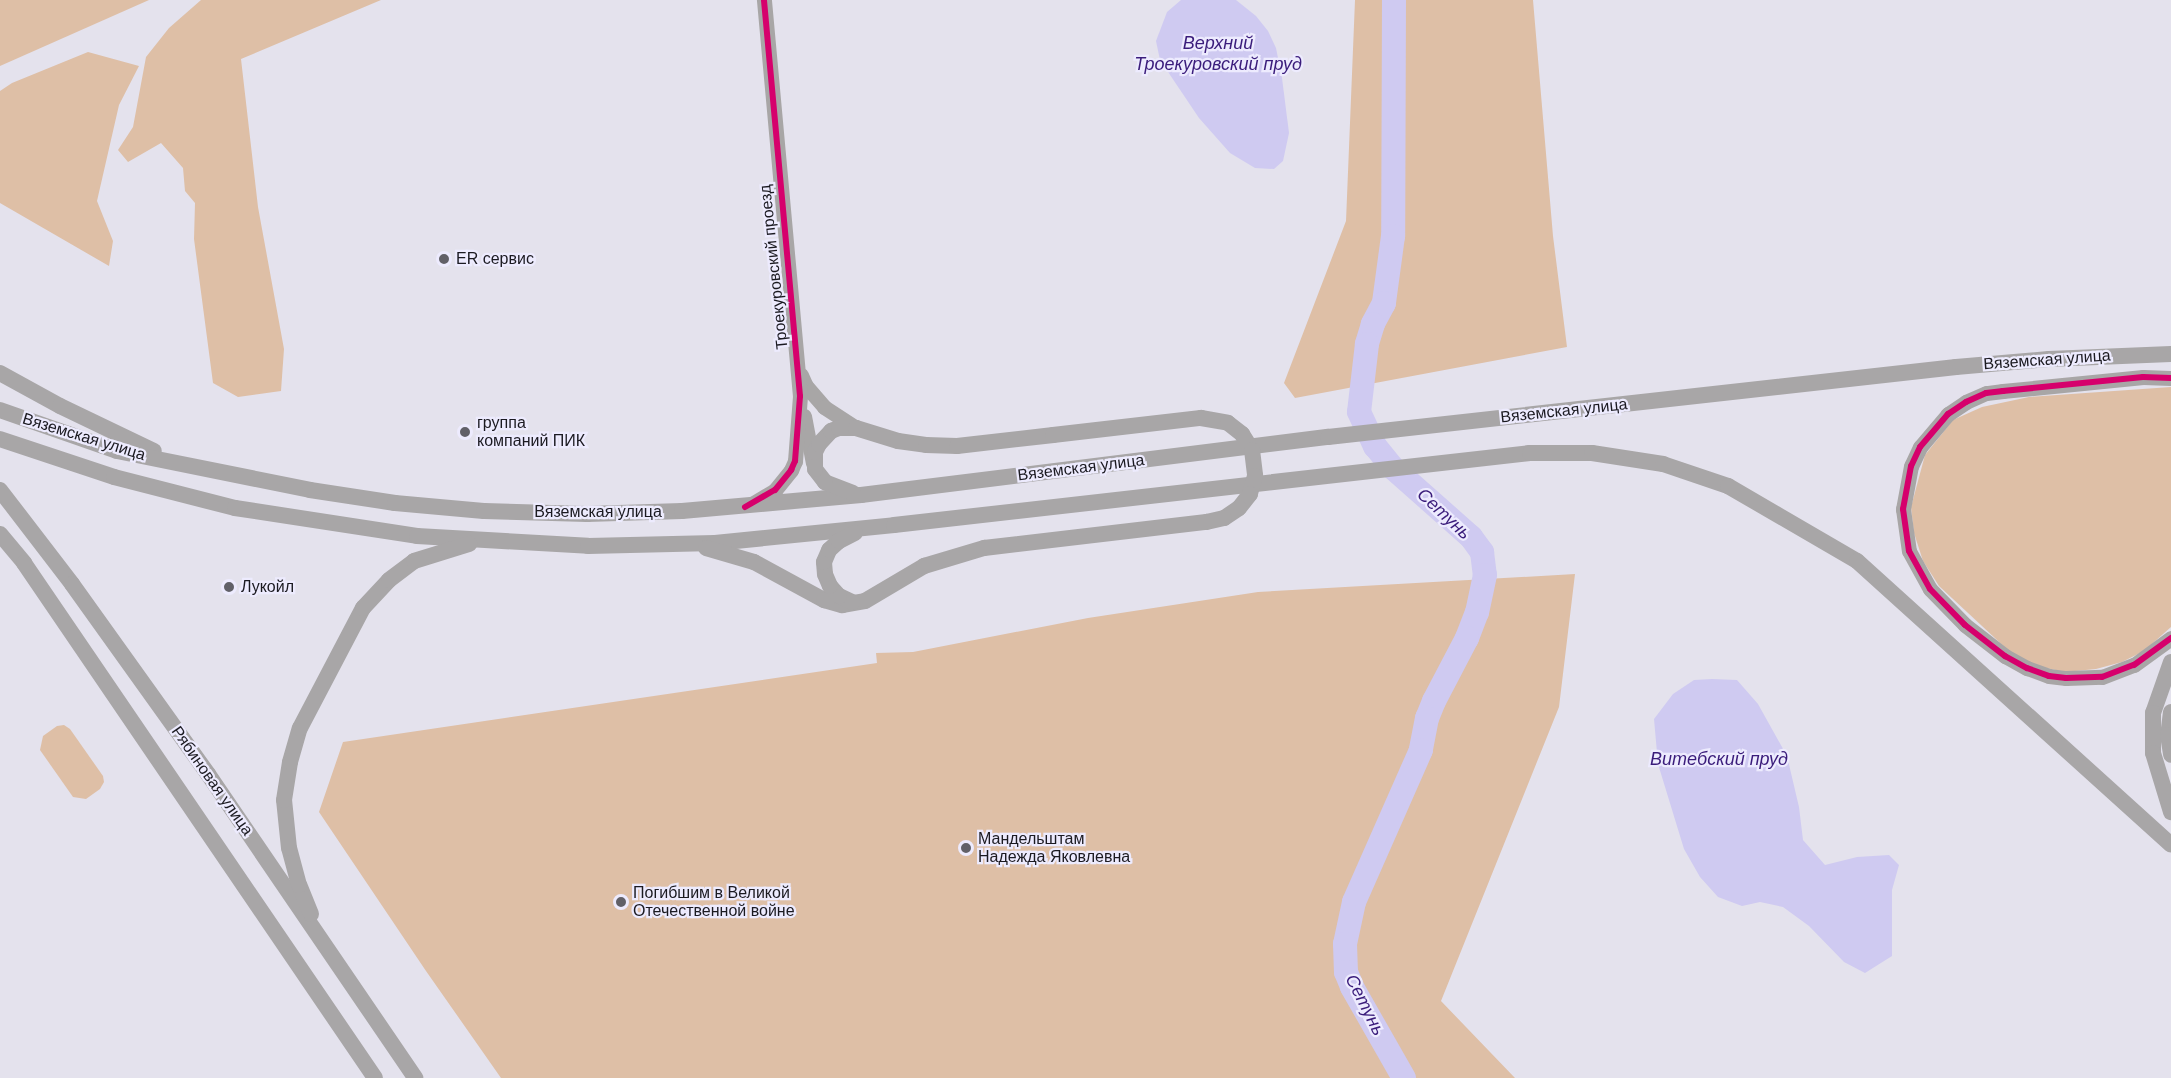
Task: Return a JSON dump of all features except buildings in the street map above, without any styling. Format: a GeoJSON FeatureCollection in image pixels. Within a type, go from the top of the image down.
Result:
{"type":"FeatureCollection","features":[{"type":"Feature","properties":{"kind":"main road","name":"Вяземская улица"},"geometry":{"type":"LineString","coordinates":[[0,410],[117,450],[188,466],[395,503],[484,511],[587,514],[745,507],[861,495],[1328,437],[1956,367],[2049,359],[2171,354]]}},
{"type":"Feature","properties":{"kind":"main road"},"geometry":{"type":"LineString","coordinates":[[0,374],[101,427],[188,466]]}},
{"type":"Feature","properties":{"kind":"main road"},"geometry":{"type":"LineString","coordinates":[[687,544],[723,551],[753,562],[824,600],[842,605],[855,604],[875,596],[924,566],[974,551],[1224,518],[1239,508],[1250,494],[1255,476],[1252,450],[1242,434],[1227,423],[1201,418],[957,446],[897,441],[852,427],[831,431],[824,437],[815,452],[815,469],[825,482],[834,488],[861,495]]}},
{"type":"Feature","properties":{"kind":"main road","name":"Вяземская улица"},"geometry":{"type":"LineString","coordinates":[[0,439],[114,477],[235,508],[417,536],[588,546],[687,544],[864,528],[1530,453],[1592,453],[1663,464],[1728,486],[1797,524],[1857,561],[2171,845]]}},
{"type":"Feature","properties":{"kind":"main road","name":"Рябиновая улица"},"geometry":{"type":"LineString","coordinates":[[0,490],[124,657],[415,1078]]}},
{"type":"Feature","properties":{"kind":"main road"},"geometry":{"type":"LineString","coordinates":[[855,604],[839,596],[830,586],[825,574],[824,562],[829,550],[839,541],[864,528]]}},
{"type":"Feature","properties":{"kind":"main road","name":"Рябиновая улица"},"geometry":{"type":"LineString","coordinates":[[0,534],[24,563],[50,605],[375,1078]]}},
{"type":"Feature","properties":{"kind":"main road"},"geometry":{"type":"LineString","coordinates":[[326,948],[299,885],[289,848],[284,800],[290,762],[300,728],[349,631],[363,608],[389,580],[414,561],[455,546],[499,540]]}},
{"type":"Feature","properties":{"kind":"main road"},"geometry":{"type":"LineString","coordinates":[[0,552],[50,605]]}},
{"type":"Feature","properties":{"kind":"main road"},"geometry":{"type":"LineString","coordinates":[[2171,662],[2153,712],[2153,753],[2171,812]]}},
{"type":"Feature","properties":{"kind":"main road"},"geometry":{"type":"LineString","coordinates":[[2171,712],[2168,735],[2171,755]]}},
{"type":"Feature","properties":{"kind":"street","name":"Троекуровский проезд"},"geometry":{"type":"LineString","coordinates":[[764,0],[800,396],[795,461],[791,470]]}},
{"type":"Feature","properties":{"kind":"street"},"geometry":{"type":"LineString","coordinates":[[798,367],[806,386],[815,399],[852,427]]}},
{"type":"Feature","properties":{"kind":"street"},"geometry":{"type":"LineString","coordinates":[[2171,378],[2143,377],[2003,391],[1986,393],[1966,402],[1940,422],[1920,447],[1911,466],[1903,509],[1910,551],[1930,589],[1965,625],[2005,656],[2027,668],[2049,676],[2066,678],[2102,676],[2134,665],[2171,638]]}},
{"type":"Feature","properties":{"kind":"street"},"geometry":{"type":"LineString","coordinates":[[800,396],[814,414],[852,427]]}},
{"type":"Feature","properties":{"kind":"street"},"geometry":{"type":"LineString","coordinates":[[800,396],[815,469]]}},
{"type":"Feature","properties":{"kind":"street"},"geometry":{"type":"LineString","coordinates":[[745,507],[775,490],[810,446],[824,433],[831,431]]}},
{"type":"Feature","properties":{"kind":"shaded area"},"geometry":{"type":"Polygon","coordinates":[[[0,0],[149,0],[0,66],[0,0]]]}},
{"type":"Feature","properties":{"kind":"shaded area"},"geometry":{"type":"Polygon","coordinates":[[[201,0],[381,0],[241,59],[258,207],[284,349],[281,391],[238,397],[213,383],[194,239],[195,203],[185,191],[183,168],[161,143],[128,162],[118,150],[133,127],[146,57],[169,28],[201,0]]]}},
{"type":"Feature","properties":{"kind":"shaded area"},"geometry":{"type":"Polygon","coordinates":[[[1355,0],[1533,0],[1553,236],[1567,347],[1295,398],[1284,383],[1346,221],[1355,0]]]}},
{"type":"Feature","properties":{"kind":"shaded area"},"geometry":{"type":"Polygon","coordinates":[[[88,52],[139,66],[119,105],[97,201],[113,241],[109,266],[0,203],[0,91],[12,83],[88,52]]]}},
{"type":"Feature","properties":{"kind":"shaded area"},"geometry":{"type":"Polygon","coordinates":[[[2171,387],[2171,627],[2144,651],[2122,662],[2096,669],[2065,672],[2037,666],[2011,653],[1939,586],[1923,561],[1914,533],[1911,507],[1925,455],[1953,420],[1982,407],[2029,397],[2171,387]]]}},
{"type":"Feature","properties":{"kind":"shaded area"},"geometry":{"type":"Polygon","coordinates":[[[1575,574],[1559,707],[1441,1001],[1515,1078],[501,1078],[319,812],[343,742],[877,663],[876,653],[913,652],[1088,618],[1258,592],[1575,574]]]}},
{"type":"Feature","properties":{"kind":"shaded area"},"geometry":{"type":"Polygon","coordinates":[[[64,725],[70,729],[103,776],[104,782],[100,789],[86,799],[73,797],[40,750],[43,736],[57,726],[64,725]]]}},
{"type":"Feature","properties":{"kind":"water","name":"Верхний Троекуровский пруд"},"geometry":{"type":"Polygon","coordinates":[[[1181,0],[1236,0],[1256,16],[1268,31],[1276,48],[1289,133],[1283,161],[1274,169],[1255,168],[1230,153],[1199,118],[1160,60],[1156,41],[1167,12],[1181,0]]]}},
{"type":"Feature","properties":{"kind":"water","name":"Витебский пруд"},"geometry":{"type":"Polygon","coordinates":[[[1694,680],[1737,680],[1758,704],[1787,756],[1799,807],[1803,840],[1825,865],[1857,857],[1889,855],[1899,865],[1892,890],[1892,956],[1865,973],[1844,962],[1809,926],[1783,907],[1760,902],[1742,906],[1718,897],[1700,877],[1684,849],[1658,764],[1654,719],[1673,694],[1694,680]]]}},
{"type":"Feature","properties":{"kind":"waterway","name":"Сетунь"},"geometry":{"type":"LineString","coordinates":[[1394,0],[1393,236],[1384,303],[1373,324],[1367,344],[1359,412],[1375,446],[1393,468],[1471,537],[1482,552],[1485,575],[1477,612],[1467,638],[1434,701],[1427,718],[1421,750],[1354,902],[1345,944],[1346,972],[1352,987],[1404,1078]]}},
{"type":"Feature","properties":{"kind":"cycle path"},"geometry":{"type":"LineString","coordinates":[[745,507],[775,490],[791,470],[795,461],[800,396],[764,0]]}},
{"type":"Feature","properties":{"kind":"cycle path"},"geometry":{"type":"LineString","coordinates":[[2171,378],[2143,377],[2003,391],[1986,393],[1966,402],[1948,414],[1920,447],[1911,466],[1903,509],[1909,551],[1930,589],[1965,625],[2005,656],[2027,668],[2049,676],[2102,677],[2134,665],[2171,638]]}},
{"type":"Feature","properties":{"kind":"place","name":"ER сервис"},"geometry":{"type":"Point","coordinates":[444,259]}},
{"type":"Feature","properties":{"kind":"place","name":"группа компаний ПИК"},"geometry":{"type":"Point","coordinates":[465,432]}},
{"type":"Feature","properties":{"kind":"place","name":"Лукойл"},"geometry":{"type":"Point","coordinates":[229,587]}},
{"type":"Feature","properties":{"kind":"place","name":"Мандельштам Надежда Яковлевна"},"geometry":{"type":"Point","coordinates":[966,848]}},
{"type":"Feature","properties":{"kind":"place","name":"Погибшим в Великой Отечественной войне"},"geometry":{"type":"Point","coordinates":[621,902]}}]}
